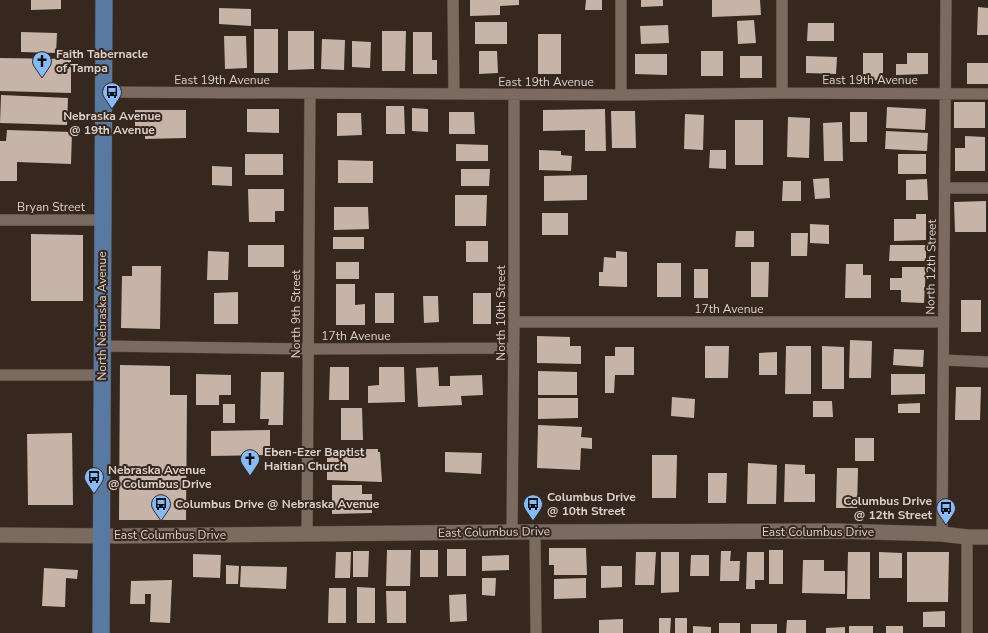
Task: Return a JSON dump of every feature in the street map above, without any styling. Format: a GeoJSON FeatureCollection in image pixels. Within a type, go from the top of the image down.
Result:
{"type":"FeatureCollection","features":[{"type":"Feature","properties":{"kind":"main road","name":"North Nebraska Avenue"},"geometry":{"type":"LineString","coordinates":[[101,633],[104,0]]}},
{"type":"Feature","properties":{"kind":"main road","name":"East Columbus Drive"},"geometry":{"type":"LineString","coordinates":[[0,535],[102,536],[512,532],[836,531],[988,537]]}},
{"type":"Feature","properties":{"kind":"street"},"geometry":{"type":"LineString","coordinates":[[453,0],[454,94]]}},
{"type":"Feature","properties":{"kind":"street"},"geometry":{"type":"LineString","coordinates":[[621,0],[621,95]]}},
{"type":"Feature","properties":{"kind":"street"},"geometry":{"type":"LineString","coordinates":[[782,0],[782,93]]}},
{"type":"Feature","properties":{"kind":"street","name":"North 12th Street"},"geometry":{"type":"LineString","coordinates":[[942,534],[946,0]]}},
{"type":"Feature","properties":{"kind":"street","name":"East 19th Avenue"},"geometry":{"type":"LineString","coordinates":[[104,92],[621,95],[782,93],[988,94]]}},
{"type":"Feature","properties":{"kind":"street","name":"North 9th Street"},"geometry":{"type":"LineString","coordinates":[[307,534],[310,94]]}},
{"type":"Feature","properties":{"kind":"street","name":"North 10th Street"},"geometry":{"type":"LineString","coordinates":[[512,532],[514,94]]}},
{"type":"Feature","properties":{"kind":"street"},"geometry":{"type":"LineString","coordinates":[[945,188],[988,188]]}},
{"type":"Feature","properties":{"kind":"street","name":"Bryan Street"},"geometry":{"type":"LineString","coordinates":[[0,220],[103,220]]}},
{"type":"Feature","properties":{"kind":"street","name":"17th Avenue"},"geometry":{"type":"LineString","coordinates":[[514,322],[943,322]]}},
{"type":"Feature","properties":{"kind":"street","name":"17th Avenue"},"geometry":{"type":"LineString","coordinates":[[102,346],[309,349],[514,348]]}},
{"type":"Feature","properties":{"kind":"street"},"geometry":{"type":"LineString","coordinates":[[944,360],[988,362]]}},
{"type":"Feature","properties":{"kind":"street"},"geometry":{"type":"LineString","coordinates":[[0,375],[102,375]]}},
{"type":"Feature","properties":{"kind":"street"},"geometry":{"type":"LineString","coordinates":[[535,532],[536,633]]}},
{"type":"Feature","properties":{"kind":"street"},"geometry":{"type":"LineString","coordinates":[[967,537],[967,633]]}},
{"type":"Feature","properties":{"kind":"building"},"geometry":{"type":"Polygon","coordinates":[[[31,0],[61,0],[61,9],[31,10],[31,0]]]}},
{"type":"Feature","properties":{"kind":"building"},"geometry":{"type":"Polygon","coordinates":[[[470,0],[519,0],[519,5],[500,6],[500,15],[470,16],[470,0]]]}},
{"type":"Feature","properties":{"kind":"building"},"geometry":{"type":"Polygon","coordinates":[[[586,0],[602,0],[602,10],[585,10],[586,0]]]}},
{"type":"Feature","properties":{"kind":"building"},"geometry":{"type":"Polygon","coordinates":[[[641,0],[663,0],[663,6],[641,7],[641,0]]]}},
{"type":"Feature","properties":{"kind":"building"},"geometry":{"type":"Polygon","coordinates":[[[712,0],[760,0],[761,15],[712,17],[712,0]]]}},
{"type":"Feature","properties":{"kind":"building"},"geometry":{"type":"Polygon","coordinates":[[[978,7],[988,8],[988,35],[977,35],[978,7]]]}},
{"type":"Feature","properties":{"kind":"building"},"geometry":{"type":"Polygon","coordinates":[[[219,8],[251,9],[251,26],[219,24],[219,8]]]}},
{"type":"Feature","properties":{"kind":"building"},"geometry":{"type":"Polygon","coordinates":[[[754,20],[756,43],[738,44],[737,21],[754,20]]]}},
{"type":"Feature","properties":{"kind":"building"},"geometry":{"type":"Polygon","coordinates":[[[475,22],[507,22],[507,44],[475,44],[475,22]]]}},
{"type":"Feature","properties":{"kind":"building"},"geometry":{"type":"Polygon","coordinates":[[[808,23],[834,23],[834,41],[807,41],[808,23]]]}},
{"type":"Feature","properties":{"kind":"building"},"geometry":{"type":"Polygon","coordinates":[[[668,25],[669,43],[641,44],[640,26],[668,25]]]}},
{"type":"Feature","properties":{"kind":"building"},"geometry":{"type":"Polygon","coordinates":[[[254,29],[278,29],[278,73],[254,73],[254,29]]]}},
{"type":"Feature","properties":{"kind":"building"},"geometry":{"type":"Polygon","coordinates":[[[288,31],[314,31],[314,69],[288,70],[288,31]]]}},
{"type":"Feature","properties":{"kind":"building"},"geometry":{"type":"Polygon","coordinates":[[[382,31],[406,31],[405,71],[382,71],[382,31]]]}},
{"type":"Feature","properties":{"kind":"building"},"geometry":{"type":"Polygon","coordinates":[[[21,32],[57,33],[56,53],[21,52],[21,32]]]}},
{"type":"Feature","properties":{"kind":"building"},"geometry":{"type":"Polygon","coordinates":[[[413,32],[432,32],[432,60],[437,60],[437,74],[413,74],[413,32]]]}},
{"type":"Feature","properties":{"kind":"building"},"geometry":{"type":"Polygon","coordinates":[[[538,34],[561,34],[561,74],[538,74],[538,34]]]}},
{"type":"Feature","properties":{"kind":"building"},"geometry":{"type":"Polygon","coordinates":[[[224,36],[246,36],[247,68],[225,69],[224,36]]]}},
{"type":"Feature","properties":{"kind":"building"},"geometry":{"type":"Polygon","coordinates":[[[322,39],[345,40],[344,70],[321,69],[322,39]]]}},
{"type":"Feature","properties":{"kind":"building"},"geometry":{"type":"Polygon","coordinates":[[[352,41],[371,42],[370,68],[352,67],[352,41]]]}},
{"type":"Feature","properties":{"kind":"building"},"geometry":{"type":"Polygon","coordinates":[[[479,51],[497,51],[498,73],[479,74],[479,51]]]}},
{"type":"Feature","properties":{"kind":"building"},"geometry":{"type":"Polygon","coordinates":[[[701,51],[723,51],[723,76],[701,76],[701,51]]]}},
{"type":"Feature","properties":{"kind":"building"},"geometry":{"type":"Polygon","coordinates":[[[863,53],[883,53],[883,80],[863,81],[863,53]]]}},
{"type":"Feature","properties":{"kind":"building"},"geometry":{"type":"Polygon","coordinates":[[[907,53],[928,53],[928,74],[896,75],[896,64],[907,64],[907,53]]]}},
{"type":"Feature","properties":{"kind":"building"},"geometry":{"type":"Polygon","coordinates":[[[635,54],[667,54],[667,75],[635,74],[635,54]]]}},
{"type":"Feature","properties":{"kind":"building"},"geometry":{"type":"Polygon","coordinates":[[[740,56],[762,56],[762,78],[740,78],[740,56]]]}},
{"type":"Feature","properties":{"kind":"building"},"geometry":{"type":"Polygon","coordinates":[[[806,56],[837,57],[836,74],[806,73],[806,56]]]}},
{"type":"Feature","properties":{"kind":"building"},"geometry":{"type":"Polygon","coordinates":[[[0,58],[71,59],[71,93],[0,91],[0,58]]]}},
{"type":"Feature","properties":{"kind":"building"},"geometry":{"type":"Polygon","coordinates":[[[967,63],[988,63],[988,84],[967,84],[967,63]]]}},
{"type":"Feature","properties":{"kind":"building"},"geometry":{"type":"Polygon","coordinates":[[[1,95],[68,98],[67,125],[0,123],[1,95]]]}},
{"type":"Feature","properties":{"kind":"building"},"geometry":{"type":"Polygon","coordinates":[[[954,102],[985,102],[985,128],[954,128],[954,102]]]}},
{"type":"Feature","properties":{"kind":"building"},"geometry":{"type":"Polygon","coordinates":[[[386,106],[404,106],[405,134],[386,134],[386,106]]]}},
{"type":"Feature","properties":{"kind":"building"},"geometry":{"type":"Polygon","coordinates":[[[887,107],[926,109],[925,130],[886,128],[887,107]]]}},
{"type":"Feature","properties":{"kind":"building"},"geometry":{"type":"Polygon","coordinates":[[[412,108],[428,109],[428,132],[412,131],[412,108]]]}},
{"type":"Feature","properties":{"kind":"building"},"geometry":{"type":"Polygon","coordinates":[[[247,109],[279,109],[279,133],[247,132],[247,109]]]}},
{"type":"Feature","properties":{"kind":"building"},"geometry":{"type":"Polygon","coordinates":[[[605,109],[606,151],[585,151],[585,130],[543,131],[543,110],[605,109]]]}},
{"type":"Feature","properties":{"kind":"building"},"geometry":{"type":"Polygon","coordinates":[[[135,110],[186,110],[186,138],[145,139],[145,129],[135,130],[135,110]]]}},
{"type":"Feature","properties":{"kind":"building"},"geometry":{"type":"Polygon","coordinates":[[[611,111],[635,111],[636,148],[612,148],[611,111]]]}},
{"type":"Feature","properties":{"kind":"building"},"geometry":{"type":"Polygon","coordinates":[[[449,112],[474,112],[475,134],[449,134],[449,112]]]}},
{"type":"Feature","properties":{"kind":"building"},"geometry":{"type":"Polygon","coordinates":[[[850,112],[867,112],[867,142],[850,142],[850,112]]]}},
{"type":"Feature","properties":{"kind":"building"},"geometry":{"type":"Polygon","coordinates":[[[337,113],[361,113],[362,135],[337,136],[337,113]]]}},
{"type":"Feature","properties":{"kind":"building"},"geometry":{"type":"Polygon","coordinates":[[[685,114],[704,115],[703,150],[684,149],[685,114]]]}},
{"type":"Feature","properties":{"kind":"building"},"geometry":{"type":"Polygon","coordinates":[[[788,117],[810,118],[809,158],[787,157],[788,117]]]}},
{"type":"Feature","properties":{"kind":"building"},"geometry":{"type":"Polygon","coordinates":[[[735,120],[763,120],[763,165],[735,165],[735,120]]]}},
{"type":"Feature","properties":{"kind":"building"},"geometry":{"type":"Polygon","coordinates":[[[842,122],[843,161],[824,161],[823,123],[842,122]]]}},
{"type":"Feature","properties":{"kind":"building"},"geometry":{"type":"Polygon","coordinates":[[[7,130],[72,132],[71,164],[17,162],[17,181],[0,181],[0,141],[6,141],[7,130]]]}},
{"type":"Feature","properties":{"kind":"building"},"geometry":{"type":"Polygon","coordinates":[[[886,131],[928,133],[927,151],[885,149],[886,131]]]}},
{"type":"Feature","properties":{"kind":"building"},"geometry":{"type":"Polygon","coordinates":[[[965,136],[985,137],[985,171],[955,171],[955,148],[965,148],[965,136]]]}},
{"type":"Feature","properties":{"kind":"building"},"geometry":{"type":"Polygon","coordinates":[[[456,144],[488,145],[488,161],[456,161],[456,144]]]}},
{"type":"Feature","properties":{"kind":"building"},"geometry":{"type":"Polygon","coordinates":[[[539,150],[561,151],[561,155],[572,156],[571,171],[539,170],[539,150]]]}},
{"type":"Feature","properties":{"kind":"building"},"geometry":{"type":"Polygon","coordinates":[[[710,150],[726,150],[726,169],[709,168],[710,150]]]}},
{"type":"Feature","properties":{"kind":"building"},"geometry":{"type":"Polygon","coordinates":[[[245,154],[283,154],[283,175],[245,175],[245,154]]]}},
{"type":"Feature","properties":{"kind":"building"},"geometry":{"type":"Polygon","coordinates":[[[898,154],[926,154],[926,174],[898,174],[898,154]]]}},
{"type":"Feature","properties":{"kind":"building"},"geometry":{"type":"Polygon","coordinates":[[[338,160],[373,161],[373,183],[338,183],[338,160]]]}},
{"type":"Feature","properties":{"kind":"building"},"geometry":{"type":"Polygon","coordinates":[[[212,166],[232,167],[232,186],[212,185],[212,166]]]}},
{"type":"Feature","properties":{"kind":"building"},"geometry":{"type":"Polygon","coordinates":[[[461,169],[490,169],[489,186],[461,186],[461,169]]]}},
{"type":"Feature","properties":{"kind":"building"},"geometry":{"type":"Polygon","coordinates":[[[587,175],[587,200],[544,201],[544,176],[587,175]]]}},
{"type":"Feature","properties":{"kind":"building"},"geometry":{"type":"Polygon","coordinates":[[[829,178],[830,198],[815,199],[813,179],[829,178]]]}},
{"type":"Feature","properties":{"kind":"building"},"geometry":{"type":"Polygon","coordinates":[[[927,179],[928,200],[906,200],[906,180],[927,179]]]}},
{"type":"Feature","properties":{"kind":"building"},"geometry":{"type":"Polygon","coordinates":[[[783,181],[801,181],[801,201],[782,201],[783,181]]]}},
{"type":"Feature","properties":{"kind":"building"},"geometry":{"type":"Polygon","coordinates":[[[248,189],[284,189],[284,211],[275,211],[275,222],[249,222],[248,189]]]}},
{"type":"Feature","properties":{"kind":"building"},"geometry":{"type":"Polygon","coordinates":[[[455,195],[487,195],[486,226],[455,226],[455,195]]]}},
{"type":"Feature","properties":{"kind":"building"},"geometry":{"type":"Polygon","coordinates":[[[986,201],[986,232],[955,232],[954,202],[986,201]]]}},
{"type":"Feature","properties":{"kind":"building"},"geometry":{"type":"Polygon","coordinates":[[[334,207],[368,207],[369,229],[334,230],[334,207]]]}},
{"type":"Feature","properties":{"kind":"building"},"geometry":{"type":"Polygon","coordinates":[[[542,213],[568,213],[568,235],[542,235],[542,213]]]}},
{"type":"Feature","properties":{"kind":"building"},"geometry":{"type":"Polygon","coordinates":[[[916,214],[926,214],[926,240],[894,241],[894,219],[916,219],[916,214]]]}},
{"type":"Feature","properties":{"kind":"building"},"geometry":{"type":"Polygon","coordinates":[[[810,224],[829,225],[829,244],[810,243],[810,224]]]}},
{"type":"Feature","properties":{"kind":"building"},"geometry":{"type":"Polygon","coordinates":[[[736,231],[754,231],[754,247],[735,247],[736,231]]]}},
{"type":"Feature","properties":{"kind":"building"},"geometry":{"type":"Polygon","coordinates":[[[791,233],[808,233],[807,256],[791,256],[791,233]]]}},
{"type":"Feature","properties":{"kind":"building"},"geometry":{"type":"Polygon","coordinates":[[[31,234],[83,235],[83,301],[31,301],[31,234]]]}},
{"type":"Feature","properties":{"kind":"building"},"geometry":{"type":"Polygon","coordinates":[[[333,237],[364,237],[364,249],[333,249],[333,237]]]}},
{"type":"Feature","properties":{"kind":"building"},"geometry":{"type":"Polygon","coordinates":[[[466,241],[488,241],[488,262],[466,262],[466,241]]]}},
{"type":"Feature","properties":{"kind":"building"},"geometry":{"type":"Polygon","coordinates":[[[248,245],[284,245],[284,267],[248,267],[248,245]]]}},
{"type":"Feature","properties":{"kind":"building"},"geometry":{"type":"Polygon","coordinates":[[[890,245],[926,245],[926,261],[889,261],[890,245]]]}},
{"type":"Feature","properties":{"kind":"building"},"geometry":{"type":"Polygon","coordinates":[[[208,251],[229,252],[228,280],[207,280],[208,251]]]}},
{"type":"Feature","properties":{"kind":"building"},"geometry":{"type":"Polygon","coordinates":[[[616,251],[627,252],[627,287],[599,286],[599,272],[603,272],[604,257],[616,258],[616,251]]]}},
{"type":"Feature","properties":{"kind":"building"},"geometry":{"type":"Polygon","coordinates":[[[336,262],[359,262],[359,279],[336,279],[336,262]]]}},
{"type":"Feature","properties":{"kind":"building"},"geometry":{"type":"Polygon","coordinates":[[[751,262],[769,262],[768,297],[751,297],[751,262]]]}},
{"type":"Feature","properties":{"kind":"building"},"geometry":{"type":"Polygon","coordinates":[[[657,263],[681,263],[681,297],[657,297],[657,263]]]}},
{"type":"Feature","properties":{"kind":"building"},"geometry":{"type":"Polygon","coordinates":[[[846,264],[863,264],[863,275],[871,275],[871,298],[845,298],[846,264]]]}},
{"type":"Feature","properties":{"kind":"building"},"geometry":{"type":"Polygon","coordinates":[[[132,266],[161,266],[160,329],[121,328],[122,276],[132,276],[132,266]]]}},
{"type":"Feature","properties":{"kind":"building"},"geometry":{"type":"Polygon","coordinates":[[[902,267],[926,267],[924,303],[901,302],[901,290],[890,290],[890,278],[902,278],[902,267]]]}},
{"type":"Feature","properties":{"kind":"building"},"geometry":{"type":"Polygon","coordinates":[[[694,269],[708,269],[708,298],[694,298],[694,269]]]}},
{"type":"Feature","properties":{"kind":"building"},"geometry":{"type":"Polygon","coordinates":[[[336,284],[355,284],[355,305],[365,304],[365,325],[336,325],[336,284]]]}},
{"type":"Feature","properties":{"kind":"building"},"geometry":{"type":"Polygon","coordinates":[[[238,292],[238,324],[214,324],[214,293],[238,292]]]}},
{"type":"Feature","properties":{"kind":"building"},"geometry":{"type":"Polygon","coordinates":[[[375,293],[394,293],[394,323],[375,323],[375,293]]]}},
{"type":"Feature","properties":{"kind":"building"},"geometry":{"type":"Polygon","coordinates":[[[473,293],[491,293],[491,324],[473,324],[473,293]]]}},
{"type":"Feature","properties":{"kind":"building"},"geometry":{"type":"Polygon","coordinates":[[[423,296],[438,296],[439,322],[424,323],[423,296]]]}},
{"type":"Feature","properties":{"kind":"building"},"geometry":{"type":"Polygon","coordinates":[[[961,300],[981,300],[981,332],[961,332],[961,300]]]}},
{"type":"Feature","properties":{"kind":"building"},"geometry":{"type":"Polygon","coordinates":[[[537,336],[570,337],[570,346],[581,346],[581,364],[537,363],[537,336]]]}},
{"type":"Feature","properties":{"kind":"building"},"geometry":{"type":"Polygon","coordinates":[[[850,340],[872,341],[871,378],[849,378],[850,340]]]}},
{"type":"Feature","properties":{"kind":"building"},"geometry":{"type":"Polygon","coordinates":[[[705,346],[729,346],[728,378],[705,378],[705,346]]]}},
{"type":"Feature","properties":{"kind":"building"},"geometry":{"type":"Polygon","coordinates":[[[786,346],[811,346],[811,394],[785,394],[786,346]]]}},
{"type":"Feature","properties":{"kind":"building"},"geometry":{"type":"Polygon","coordinates":[[[822,346],[844,347],[844,389],[822,389],[822,346]]]}},
{"type":"Feature","properties":{"kind":"building"},"geometry":{"type":"Polygon","coordinates":[[[615,347],[634,347],[634,375],[615,375],[614,393],[605,393],[605,356],[615,356],[615,347]]]}},
{"type":"Feature","properties":{"kind":"building"},"geometry":{"type":"Polygon","coordinates":[[[894,349],[924,350],[923,367],[893,365],[894,349]]]}},
{"type":"Feature","properties":{"kind":"building"},"geometry":{"type":"Polygon","coordinates":[[[777,352],[777,375],[759,375],[759,353],[777,352]]]}},
{"type":"Feature","properties":{"kind":"building"},"geometry":{"type":"Polygon","coordinates":[[[120,365],[170,366],[170,395],[187,395],[186,520],[119,520],[120,365]]]}},
{"type":"Feature","properties":{"kind":"building"},"geometry":{"type":"Polygon","coordinates":[[[330,367],[349,367],[349,400],[329,400],[330,367]]]}},
{"type":"Feature","properties":{"kind":"building"},"geometry":{"type":"Polygon","coordinates":[[[379,367],[404,367],[405,402],[368,403],[368,386],[379,385],[379,367]]]}},
{"type":"Feature","properties":{"kind":"building"},"geometry":{"type":"Polygon","coordinates":[[[438,367],[439,386],[450,386],[450,376],[482,375],[483,395],[461,396],[462,405],[418,407],[416,368],[438,367]]]}},
{"type":"Feature","properties":{"kind":"building"},"geometry":{"type":"Polygon","coordinates":[[[538,371],[577,372],[577,395],[538,395],[538,371]]]}},
{"type":"Feature","properties":{"kind":"building"},"geometry":{"type":"Polygon","coordinates":[[[261,372],[284,372],[283,425],[268,425],[269,419],[260,419],[261,372]]]}},
{"type":"Feature","properties":{"kind":"building"},"geometry":{"type":"Polygon","coordinates":[[[196,374],[231,375],[231,395],[219,395],[219,405],[196,405],[196,374]]]}},
{"type":"Feature","properties":{"kind":"building"},"geometry":{"type":"Polygon","coordinates":[[[891,374],[925,374],[925,394],[891,395],[891,374]]]}},
{"type":"Feature","properties":{"kind":"building"},"geometry":{"type":"Polygon","coordinates":[[[956,387],[981,387],[980,420],[955,420],[956,387]]]}},
{"type":"Feature","properties":{"kind":"building"},"geometry":{"type":"Polygon","coordinates":[[[672,397],[695,399],[694,418],[671,416],[672,397]]]}},
{"type":"Feature","properties":{"kind":"building"},"geometry":{"type":"Polygon","coordinates":[[[538,398],[578,398],[578,418],[538,419],[538,398]]]}},
{"type":"Feature","properties":{"kind":"building"},"geometry":{"type":"Polygon","coordinates":[[[813,401],[832,401],[833,417],[813,417],[813,401]]]}},
{"type":"Feature","properties":{"kind":"building"},"geometry":{"type":"Polygon","coordinates":[[[920,403],[920,413],[898,413],[898,404],[920,403]]]}},
{"type":"Feature","properties":{"kind":"building"},"geometry":{"type":"Polygon","coordinates":[[[223,404],[235,404],[235,423],[223,423],[223,404]]]}},
{"type":"Feature","properties":{"kind":"building"},"geometry":{"type":"Polygon","coordinates":[[[341,408],[362,408],[363,440],[341,440],[341,408]]]}},
{"type":"Feature","properties":{"kind":"building"},"geometry":{"type":"Polygon","coordinates":[[[538,425],[582,427],[581,437],[592,438],[592,449],[581,448],[580,470],[537,468],[538,425]]]}},
{"type":"Feature","properties":{"kind":"building"},"geometry":{"type":"Polygon","coordinates":[[[270,430],[270,455],[211,456],[211,431],[270,430]]]}},
{"type":"Feature","properties":{"kind":"building"},"geometry":{"type":"Polygon","coordinates":[[[72,433],[73,505],[28,505],[27,434],[72,433]]]}},
{"type":"Feature","properties":{"kind":"building"},"geometry":{"type":"Polygon","coordinates":[[[855,438],[874,438],[874,461],[855,461],[855,438]]]}},
{"type":"Feature","properties":{"kind":"building"},"geometry":{"type":"Polygon","coordinates":[[[327,449],[378,449],[378,452],[380,452],[382,482],[327,480],[327,449]]]}},
{"type":"Feature","properties":{"kind":"building"},"geometry":{"type":"Polygon","coordinates":[[[445,452],[482,453],[481,474],[445,472],[445,452]]]}},
{"type":"Feature","properties":{"kind":"building"},"geometry":{"type":"Polygon","coordinates":[[[652,455],[677,455],[676,498],[652,498],[652,455]]]}},
{"type":"Feature","properties":{"kind":"building"},"geometry":{"type":"Polygon","coordinates":[[[748,463],[777,465],[776,504],[747,504],[748,463]]]}},
{"type":"Feature","properties":{"kind":"building"},"geometry":{"type":"Polygon","coordinates":[[[785,464],[805,465],[805,474],[815,474],[815,502],[784,502],[785,464]]]}},
{"type":"Feature","properties":{"kind":"building"},"geometry":{"type":"Polygon","coordinates":[[[837,468],[858,468],[857,508],[836,508],[837,468]]]}},
{"type":"Feature","properties":{"kind":"building"},"geometry":{"type":"Polygon","coordinates":[[[708,473],[727,473],[726,503],[708,503],[708,473]]]}},
{"type":"Feature","properties":{"kind":"building"},"geometry":{"type":"Polygon","coordinates":[[[332,485],[362,485],[362,494],[372,494],[372,513],[332,514],[332,485]]]}},
{"type":"Feature","properties":{"kind":"building"},"geometry":{"type":"Polygon","coordinates":[[[549,548],[586,548],[587,575],[554,575],[554,565],[549,565],[549,548]]]}},
{"type":"Feature","properties":{"kind":"building"},"geometry":{"type":"Polygon","coordinates":[[[447,549],[466,549],[466,576],[447,576],[447,549]]]}},
{"type":"Feature","properties":{"kind":"building"},"geometry":{"type":"Polygon","coordinates":[[[387,550],[411,550],[410,586],[386,586],[387,550]]]}},
{"type":"Feature","properties":{"kind":"building"},"geometry":{"type":"Polygon","coordinates":[[[420,550],[438,550],[438,577],[420,577],[420,550]]]}},
{"type":"Feature","properties":{"kind":"building"},"geometry":{"type":"Polygon","coordinates":[[[769,550],[783,550],[783,584],[769,584],[769,550]]]}},
{"type":"Feature","properties":{"kind":"building"},"geometry":{"type":"Polygon","coordinates":[[[353,551],[369,551],[368,577],[353,577],[353,551]]]}},
{"type":"Feature","properties":{"kind":"building"},"geometry":{"type":"Polygon","coordinates":[[[721,551],[731,551],[730,561],[740,561],[739,581],[720,581],[721,551]]]}},
{"type":"Feature","properties":{"kind":"building"},"geometry":{"type":"Polygon","coordinates":[[[336,552],[351,552],[350,578],[335,578],[336,552]]]}},
{"type":"Feature","properties":{"kind":"building"},"geometry":{"type":"Polygon","coordinates":[[[636,552],[656,552],[654,585],[635,585],[636,552]]]}},
{"type":"Feature","properties":{"kind":"building"},"geometry":{"type":"Polygon","coordinates":[[[661,552],[679,552],[679,592],[661,593],[661,552]]]}},
{"type":"Feature","properties":{"kind":"building"},"geometry":{"type":"Polygon","coordinates":[[[747,552],[764,552],[764,580],[755,580],[755,589],[746,589],[747,552]]]}},
{"type":"Feature","properties":{"kind":"building"},"geometry":{"type":"Polygon","coordinates":[[[848,552],[870,552],[870,599],[847,599],[848,552]]]}},
{"type":"Feature","properties":{"kind":"building"},"geometry":{"type":"Polygon","coordinates":[[[879,552],[902,553],[902,578],[879,578],[879,552]]]}},
{"type":"Feature","properties":{"kind":"building"},"geometry":{"type":"Polygon","coordinates":[[[907,552],[949,552],[948,602],[907,602],[907,552]]]}},
{"type":"Feature","properties":{"kind":"building"},"geometry":{"type":"Polygon","coordinates":[[[193,554],[221,555],[220,578],[193,577],[193,554]]]}},
{"type":"Feature","properties":{"kind":"building"},"geometry":{"type":"Polygon","coordinates":[[[509,555],[509,570],[482,571],[482,556],[509,555]]]}},
{"type":"Feature","properties":{"kind":"building"},"geometry":{"type":"Polygon","coordinates":[[[691,555],[709,555],[709,576],[690,576],[691,555]]]}},
{"type":"Feature","properties":{"kind":"building"},"geometry":{"type":"Polygon","coordinates":[[[803,560],[824,560],[824,571],[845,571],[845,594],[802,593],[803,560]]]}},
{"type":"Feature","properties":{"kind":"building"},"geometry":{"type":"Polygon","coordinates":[[[226,565],[239,566],[238,584],[226,584],[226,565]]]}},
{"type":"Feature","properties":{"kind":"building"},"geometry":{"type":"Polygon","coordinates":[[[241,566],[287,567],[286,589],[240,587],[241,566]]]}},
{"type":"Feature","properties":{"kind":"building"},"geometry":{"type":"Polygon","coordinates":[[[601,566],[622,566],[622,587],[601,588],[601,566]]]}},
{"type":"Feature","properties":{"kind":"building"},"geometry":{"type":"Polygon","coordinates":[[[44,568],[78,570],[77,579],[66,578],[65,607],[42,606],[44,568]]]}},
{"type":"Feature","properties":{"kind":"building"},"geometry":{"type":"Polygon","coordinates":[[[482,578],[496,578],[495,596],[482,595],[482,578]]]}},
{"type":"Feature","properties":{"kind":"building"},"geometry":{"type":"Polygon","coordinates":[[[586,578],[586,598],[554,599],[554,579],[586,578]]]}},
{"type":"Feature","properties":{"kind":"building"},"geometry":{"type":"Polygon","coordinates":[[[172,580],[170,623],[150,622],[151,594],[145,594],[145,604],[130,604],[131,581],[172,580]]]}},
{"type":"Feature","properties":{"kind":"building"},"geometry":{"type":"Polygon","coordinates":[[[357,587],[375,588],[375,623],[357,623],[357,587]]]}},
{"type":"Feature","properties":{"kind":"building"},"geometry":{"type":"Polygon","coordinates":[[[329,588],[346,588],[346,623],[328,623],[329,588]]]}},
{"type":"Feature","properties":{"kind":"building"},"geometry":{"type":"Polygon","coordinates":[[[386,591],[406,591],[406,623],[387,623],[386,591]]]}},
{"type":"Feature","properties":{"kind":"building"},"geometry":{"type":"Polygon","coordinates":[[[466,594],[467,621],[450,622],[449,595],[466,594]]]}},
{"type":"Feature","properties":{"kind":"building"},"geometry":{"type":"Polygon","coordinates":[[[945,611],[945,627],[923,627],[923,612],[945,611]]]}},
{"type":"Feature","properties":{"kind":"building"},"geometry":{"type":"Polygon","coordinates":[[[659,618],[671,618],[670,633],[659,633],[659,618]]]}},
{"type":"Feature","properties":{"kind":"building"},"geometry":{"type":"Polygon","coordinates":[[[675,618],[687,618],[687,633],[675,633],[675,618]]]}},
{"type":"Feature","properties":{"kind":"building"},"geometry":{"type":"Polygon","coordinates":[[[623,619],[623,633],[599,633],[599,620],[623,619]]]}},
{"type":"Feature","properties":{"kind":"building"},"geometry":{"type":"Polygon","coordinates":[[[787,620],[806,620],[806,633],[786,633],[787,620]]]}},
{"type":"Feature","properties":{"kind":"building"},"geometry":{"type":"Polygon","coordinates":[[[719,623],[740,623],[740,633],[719,633],[719,623]]]}},
{"type":"Feature","properties":{"kind":"building"},"geometry":{"type":"Polygon","coordinates":[[[751,624],[777,624],[777,633],[751,633],[751,624]]]}},
{"type":"Feature","properties":{"kind":"building"},"geometry":{"type":"Polygon","coordinates":[[[693,626],[711,627],[711,633],[693,633],[693,626]]]}},
{"type":"Feature","properties":{"kind":"building"},"geometry":{"type":"Polygon","coordinates":[[[849,626],[873,626],[873,633],[849,633],[849,626]]]}},
{"type":"Feature","properties":{"kind":"building"},"geometry":{"type":"Polygon","coordinates":[[[886,626],[903,626],[903,633],[886,633],[886,626]]]}},
{"type":"Feature","properties":{"kind":"building"},"geometry":{"type":"Polygon","coordinates":[[[845,627],[845,633],[826,633],[826,628],[845,627]]]}},
{"type":"Feature","properties":{"kind":"place","name":"Faith Tabernacle of Tampa"},"geometry":{"type":"Point","coordinates":[42,78]}},
{"type":"Feature","properties":{"kind":"place","name":"Nebraska Avenue @ 19th Avenue"},"geometry":{"type":"Point","coordinates":[112,109]}},
{"type":"Feature","properties":{"kind":"place","name":"Eben-Ezer Baptist Haitian Church"},"geometry":{"type":"Point","coordinates":[250,476]}},
{"type":"Feature","properties":{"kind":"place","name":"Nebraska Avenue @ Columbus Drive"},"geometry":{"type":"Point","coordinates":[94,494]}},
{"type":"Feature","properties":{"kind":"place","name":"Columbus Drive @ Nebraska Avenue"},"geometry":{"type":"Point","coordinates":[161,521]}},
{"type":"Feature","properties":{"kind":"place","name":"Columbus Drive @ 10th Street"},"geometry":{"type":"Point","coordinates":[533,521]}},
{"type":"Feature","properties":{"kind":"place","name":"Columbus Drive @ 12th Street"},"geometry":{"type":"Point","coordinates":[946,525]}}]}
